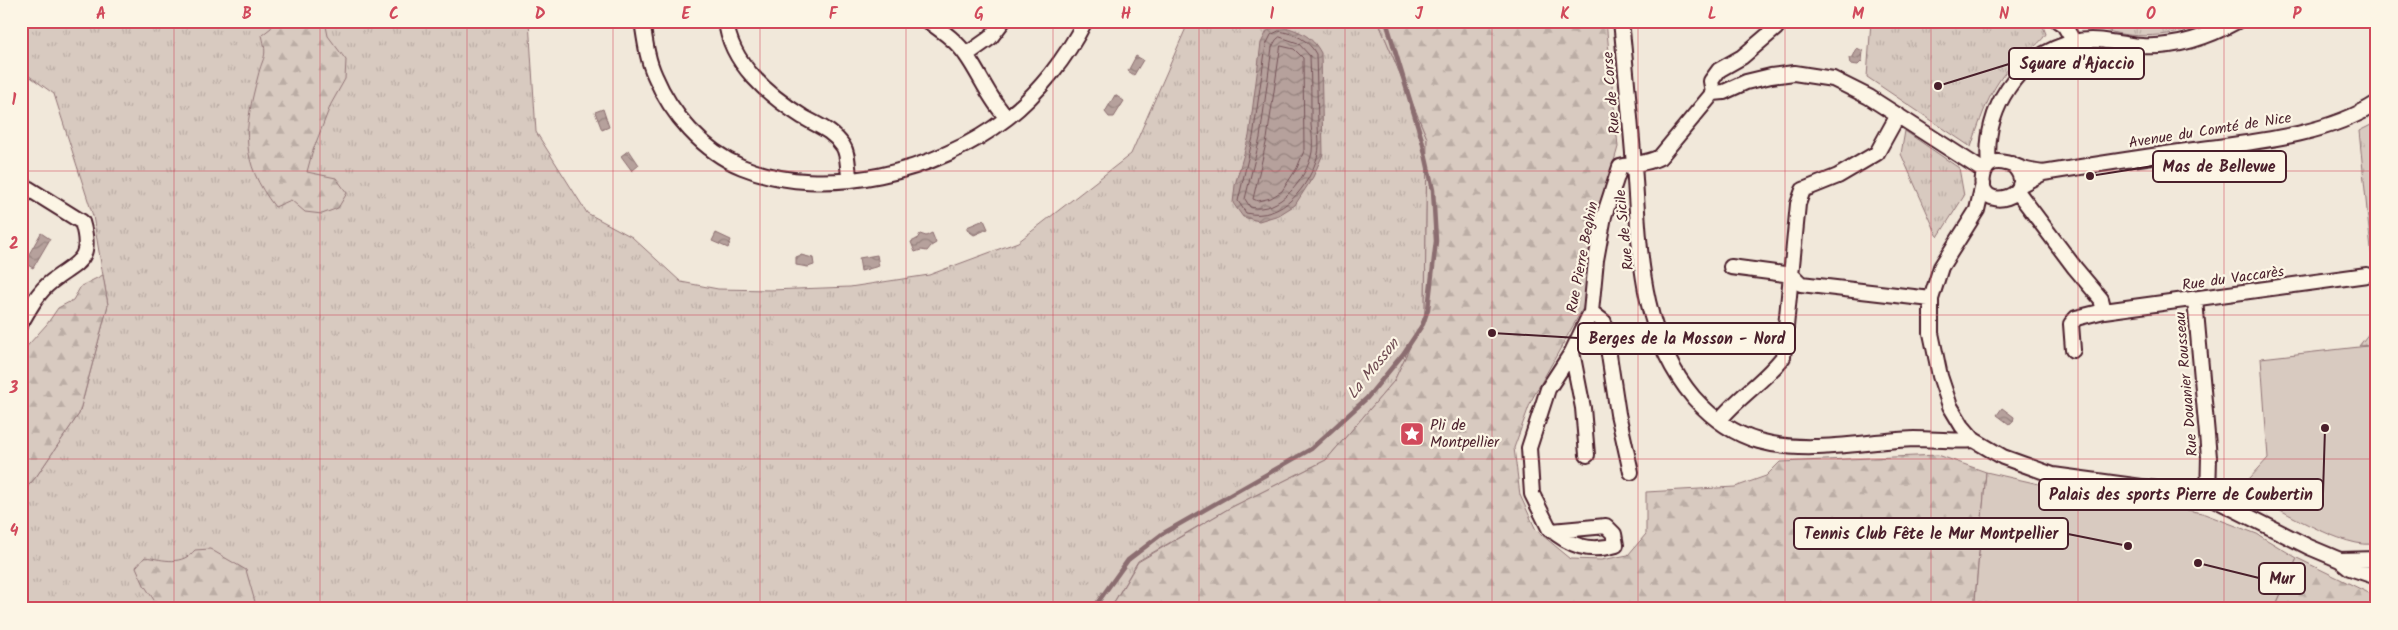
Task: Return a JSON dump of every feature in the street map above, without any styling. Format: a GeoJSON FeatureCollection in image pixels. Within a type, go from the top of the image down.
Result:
{"type":"FeatureCollection","features":[{"type":"Feature","properties":{"kind":"street"},"geometry":{"type":"LineString","coordinates":[[642,21],[647,52],[660,88],[676,114],[691,133],[740,167],[771,177],[797,181],[850,180],[908,169],[962,145],[1007,118],[1053,70],[1085,21]]}},
{"type":"Feature","properties":{"kind":"street"},"geometry":{"type":"LineString","coordinates":[[726,21],[734,50],[762,86],[788,106],[831,132],[844,148],[850,180]]}},
{"type":"Feature","properties":{"kind":"street"},"geometry":{"type":"LineString","coordinates":[[928,21],[950,37],[966,55],[996,107],[1007,118]]}},
{"type":"Feature","properties":{"kind":"street"},"geometry":{"type":"LineString","coordinates":[[966,55],[990,38],[1003,21]]}},
{"type":"Feature","properties":{"kind":"street","name":"Rue de Corse"},"geometry":{"type":"LineString","coordinates":[[1621,21],[1634,163]]}},
{"type":"Feature","properties":{"kind":"street"},"geometry":{"type":"LineString","coordinates":[[2058,21],[2064,25],[2074,42]]}},
{"type":"Feature","properties":{"kind":"street"},"geometry":{"type":"LineString","coordinates":[[2237,21],[2206,37],[2168,46],[2143,46],[2095,40],[2074,42],[2034,59],[2014,79],[1997,105],[1989,129],[1985,173],[1977,210],[1941,267],[1931,299],[1931,332],[1940,376],[1950,406],[1962,426],[1974,440],[2003,458],[2054,474],[2208,496],[2309,548],[2340,560],[2350,568],[2377,577]]}},
{"type":"Feature","properties":{"kind":"street"},"geometry":{"type":"LineString","coordinates":[[1713,93],[1711,81],[1719,70],[1742,57],[1776,28]]}},
{"type":"Feature","properties":{"kind":"street"},"geometry":{"type":"LineString","coordinates":[[1634,163],[1648,163],[1660,157],[1713,93],[1724,92],[1746,82],[1794,73],[1814,75],[1840,83],[1869,97],[1985,173],[1990,195],[2002,199]]}},
{"type":"Feature","properties":{"kind":"street","name":"Avenue du Comté de Nice"},"geometry":{"type":"LineString","coordinates":[[2012,164],[2026,170],[2043,173],[2236,144],[2325,127],[2350,117],[2377,102]]}},
{"type":"Feature","properties":{"kind":"street"},"geometry":{"type":"LineString","coordinates":[[1719,421],[1746,392],[1777,366],[1784,357],[1798,204],[1803,190],[1838,176],[1877,153],[1898,115]]}},
{"type":"Feature","properties":{"kind":"street"},"geometry":{"type":"LineString","coordinates":[[1985,173],[2000,161],[2012,164],[2019,173],[2019,188],[2075,268],[2101,299],[2104,311]]}},
{"type":"Feature","properties":{"kind":"street","name":"Rue Pierre Beghin"},"geometry":{"type":"LineString","coordinates":[[1552,531],[1532,494],[1529,448],[1548,390],[1572,352],[1591,312],[1596,260],[1604,216],[1620,167],[1634,163]]}},
{"type":"Feature","properties":{"kind":"street","name":"Rue de Sicile"},"geometry":{"type":"LineString","coordinates":[[1634,163],[1639,238],[1651,318],[1658,342],[1679,380],[1700,405],[1719,421],[1759,441],[1785,446],[1813,447],[1916,439],[1961,442],[1974,440]]}},
{"type":"Feature","properties":{"kind":"street","name":"Avenue du Comté de Nice"},"geometry":{"type":"LineString","coordinates":[[2019,188],[2043,173]]}},
{"type":"Feature","properties":{"kind":"street"},"geometry":{"type":"LineString","coordinates":[[21,184],[82,222],[86,236],[83,255],[74,267],[50,282],[30,307],[21,323]]}},
{"type":"Feature","properties":{"kind":"street"},"geometry":{"type":"LineString","coordinates":[[1977,210],[2008,198],[2019,188]]}},
{"type":"Feature","properties":{"kind":"street"},"geometry":{"type":"LineString","coordinates":[[1731,267],[1792,275],[1801,284],[1931,299]]}},
{"type":"Feature","properties":{"kind":"street","name":"Rue du Vaccarès"},"geometry":{"type":"LineString","coordinates":[[2073,350],[2072,324],[2076,318],[2104,311],[2196,300],[2366,275]]}},
{"type":"Feature","properties":{"kind":"street","name":"Rue Douanier Rousseau"},"geometry":{"type":"LineString","coordinates":[[2196,300],[2209,457],[2208,496]]}},
{"type":"Feature","properties":{"kind":"street"},"geometry":{"type":"LineString","coordinates":[[1591,312],[1604,322],[1618,414],[1631,472]]}},
{"type":"Feature","properties":{"kind":"street"},"geometry":{"type":"LineString","coordinates":[[1572,352],[1583,408],[1587,455]]}},
{"type":"Feature","properties":{"kind":"street"},"geometry":{"type":"LineString","coordinates":[[2340,560],[2377,559]]}},
{"type":"Feature","properties":{"kind":"green space"},"geometry":{"type":"Polygon","coordinates":[[[21,21],[529,21],[536,132],[587,213],[632,237],[681,282],[718,289],[770,290],[850,287],[929,275],[1018,242],[1131,154],[1189,21],[1378,21],[1427,138],[1425,315],[1394,381],[1326,460],[1228,509],[1138,561],[1110,609],[21,609],[21,494],[36,477],[79,414],[108,305],[93,216],[54,94],[21,70],[21,21]]]}},
{"type":"Feature","properties":{"kind":"green space"},"geometry":{"type":"Polygon","coordinates":[[[274,21],[325,21],[328,36],[346,60],[345,79],[331,104],[312,153],[307,172],[336,178],[347,193],[338,208],[322,214],[305,212],[291,200],[275,207],[255,175],[250,159],[248,129],[253,95],[265,53],[262,35],[271,28],[274,21]]]}},
{"type":"Feature","properties":{"kind":"green space"},"geometry":{"type":"Polygon","coordinates":[[[1378,21],[1606,21],[1618,147],[1592,238],[1583,308],[1531,401],[1514,448],[1520,495],[1536,530],[1571,559],[1601,560],[1628,555],[1646,534],[1646,492],[1735,487],[1766,476],[1780,462],[1938,455],[1986,472],[1975,600],[2022,609],[1110,609],[1138,562],[1228,509],[1326,460],[1394,381],[1425,315],[1427,138],[1378,21]]]}},
{"type":"Feature","properties":{"kind":"green space"},"geometry":{"type":"Polygon","coordinates":[[[1871,21],[1913,21],[1933,28],[1953,27],[1988,21],[2041,21],[2046,34],[2012,65],[1998,83],[1987,103],[1971,147],[1867,77],[1871,21]]]}},
{"type":"Feature","properties":{"kind":"green space"},"geometry":{"type":"Polygon","coordinates":[[[2093,21],[2213,21],[2190,30],[2145,36],[2106,30],[2093,21]]]}},
{"type":"Feature","properties":{"kind":"green space"},"geometry":{"type":"Polygon","coordinates":[[[2377,122],[2377,309],[2359,131],[2377,122]]]}},
{"type":"Feature","properties":{"kind":"green space"},"geometry":{"type":"Polygon","coordinates":[[[1905,131],[1959,168],[1964,196],[1938,237],[1901,154],[1905,131]]]}},
{"type":"Feature","properties":{"kind":"green space"},"geometry":{"type":"Polygon","coordinates":[[[103,275],[108,305],[79,414],[36,477],[21,494],[21,353],[47,324],[58,308],[73,300],[81,286],[103,275]]]}},
{"type":"Feature","properties":{"kind":"green space"},"geometry":{"type":"Polygon","coordinates":[[[2377,323],[2377,345],[2359,346],[2377,323]]]}},
{"type":"Feature","properties":{"kind":"green space"},"geometry":{"type":"Polygon","coordinates":[[[2377,345],[2377,543],[2364,544],[2347,541],[2309,525],[2241,488],[2268,458],[2261,358],[2377,345]]]}},
{"type":"Feature","properties":{"kind":"green space"},"geometry":{"type":"Polygon","coordinates":[[[1986,472],[2096,497],[2142,501],[2202,513],[2257,534],[2297,558],[2274,609],[2022,609],[1975,601],[1986,472]]]}},
{"type":"Feature","properties":{"kind":"green space"},"geometry":{"type":"Polygon","coordinates":[[[210,549],[246,570],[257,609],[160,609],[144,585],[136,567],[145,557],[172,561],[184,558],[195,550],[210,549]]]}},
{"type":"Feature","properties":{"kind":"green space"},"geometry":{"type":"Polygon","coordinates":[[[2297,558],[2377,597],[2377,609],[2274,609],[2297,558]]]}},
{"type":"Feature","properties":{"kind":"water"},"geometry":{"type":"Polygon","coordinates":[[[1279,25],[1298,31],[1308,37],[1321,53],[1323,154],[1313,177],[1295,205],[1279,215],[1259,221],[1243,217],[1233,203],[1235,185],[1249,136],[1261,43],[1267,31],[1279,25]]]}},
{"type":"Feature","properties":{"kind":"water"},"geometry":{"type":"Polygon","coordinates":[[[1857,48],[1863,51],[1862,61],[1858,65],[1850,64],[1849,58],[1853,57],[1857,48]]]}},
{"type":"Feature","properties":{"kind":"water"},"geometry":{"type":"Polygon","coordinates":[[[1136,56],[1143,60],[1134,75],[1128,71],[1136,56]]]}},
{"type":"Feature","properties":{"kind":"water"},"geometry":{"type":"Polygon","coordinates":[[[1115,95],[1124,101],[1114,117],[1109,117],[1105,112],[1115,95]]]}},
{"type":"Feature","properties":{"kind":"water"},"geometry":{"type":"Polygon","coordinates":[[[603,109],[609,127],[602,130],[595,112],[603,109]]]}},
{"type":"Feature","properties":{"kind":"water"},"geometry":{"type":"Polygon","coordinates":[[[629,150],[639,165],[632,171],[621,156],[629,150]]]}},
{"type":"Feature","properties":{"kind":"water"},"geometry":{"type":"Polygon","coordinates":[[[984,220],[988,229],[974,235],[967,230],[967,227],[984,220]]]}},
{"type":"Feature","properties":{"kind":"water"},"geometry":{"type":"Polygon","coordinates":[[[41,233],[50,239],[33,268],[24,263],[41,233]]]}},
{"type":"Feature","properties":{"kind":"water"},"geometry":{"type":"Polygon","coordinates":[[[716,233],[731,240],[728,248],[712,241],[716,233]]]}},
{"type":"Feature","properties":{"kind":"water"},"geometry":{"type":"Polygon","coordinates":[[[932,233],[936,243],[927,251],[915,252],[911,242],[917,239],[920,234],[926,236],[932,233]]]}},
{"type":"Feature","properties":{"kind":"water"},"geometry":{"type":"Polygon","coordinates":[[[801,255],[813,258],[814,265],[808,267],[796,265],[796,257],[801,255]]]}},
{"type":"Feature","properties":{"kind":"water"},"geometry":{"type":"Polygon","coordinates":[[[877,255],[879,266],[861,271],[859,258],[877,255]]]}},
{"type":"Feature","properties":{"kind":"water"},"geometry":{"type":"Polygon","coordinates":[[[2002,408],[2014,417],[2013,422],[2009,424],[1997,415],[2002,408]]]}},
{"type":"Feature","properties":{"kind":"waterway","name":"La Mosson"},"geometry":{"type":"LineString","coordinates":[[1093,609],[1128,560],[1162,534],[1311,449],[1367,398],[1403,354],[1423,324],[1428,309],[1436,241],[1433,190],[1422,140],[1386,21]]}},
{"type":"Feature","properties":{"kind":"place","name":"Square d'Ajaccio"},"geometry":{"type":"Point","coordinates":[1938,86]}},
{"type":"Feature","properties":{"kind":"place","name":"Mas de Bellevue"},"geometry":{"type":"Point","coordinates":[2090,176]}},
{"type":"Feature","properties":{"kind":"place","name":"Berges de la Mosson - Nord"},"geometry":{"type":"Point","coordinates":[1492,333]}},
{"type":"Feature","properties":{"kind":"place","name":"Palais des sports Pierre de Coubertin"},"geometry":{"type":"Point","coordinates":[2325,428]}},
{"type":"Feature","properties":{"kind":"place","name":"Pli de Montpellier"},"geometry":{"type":"Point","coordinates":[1412,434]}},
{"type":"Feature","properties":{"kind":"place","name":"Tennis Club Fête le Mur Montpellier"},"geometry":{"type":"Point","coordinates":[2128,546]}},
{"type":"Feature","properties":{"kind":"place","name":"Mur"},"geometry":{"type":"Point","coordinates":[2198,563]}}]}
